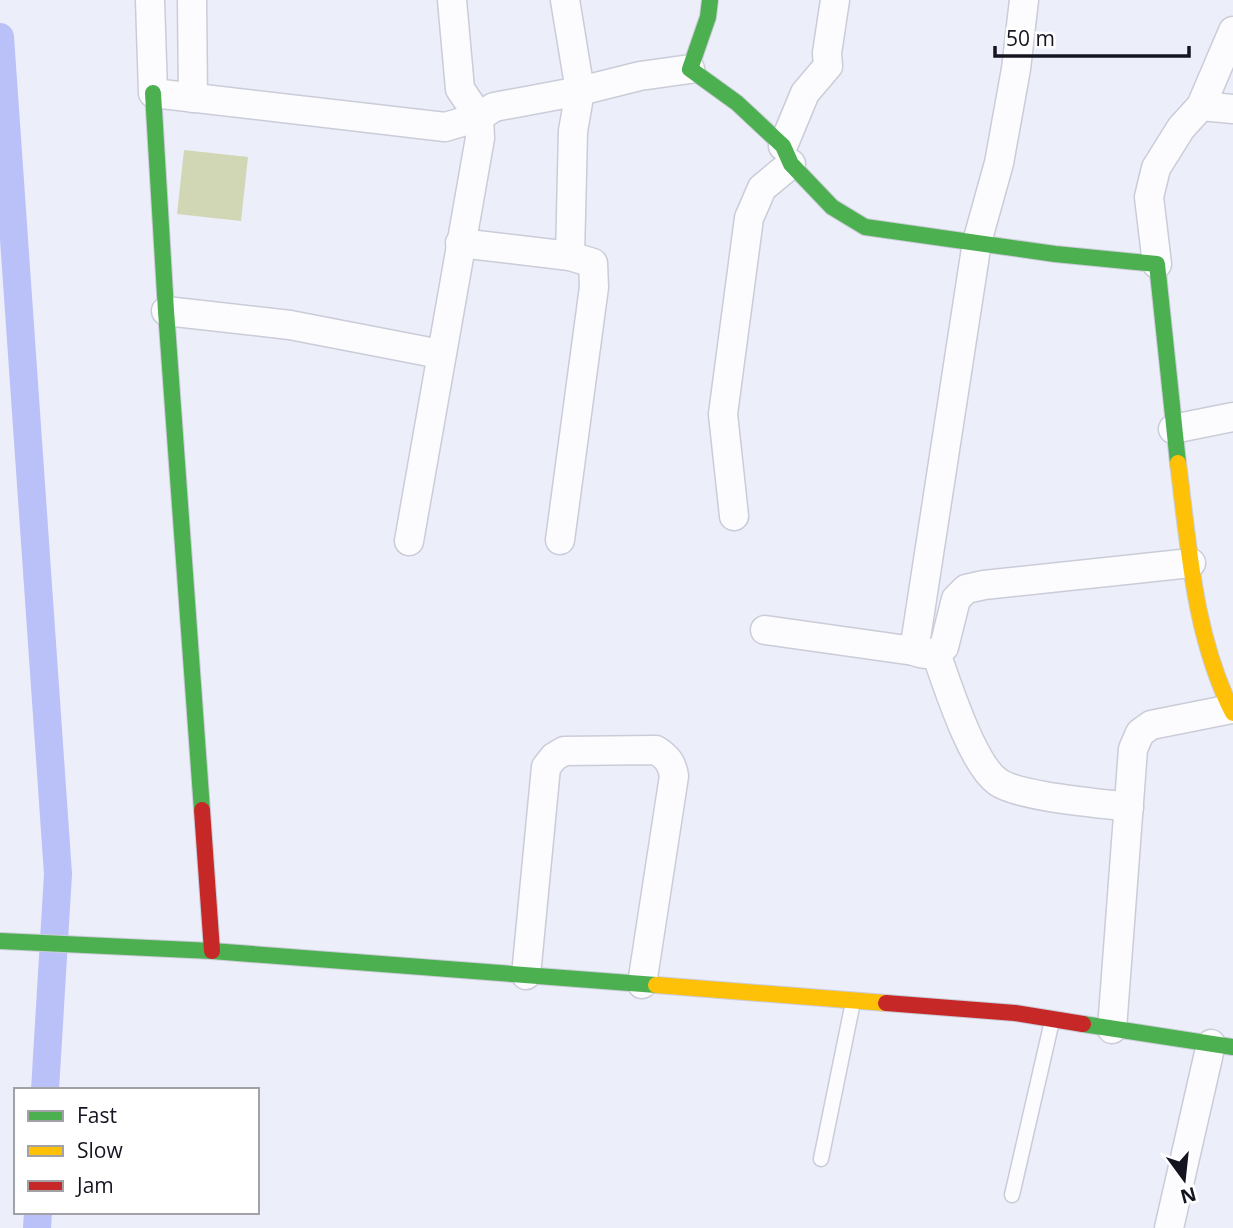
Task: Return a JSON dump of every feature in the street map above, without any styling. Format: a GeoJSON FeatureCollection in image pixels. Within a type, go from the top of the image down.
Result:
{"type":"FeatureCollection","features":[{"type":"Feature","properties":{"kind":"street"},"geometry":{"type":"LineString","coordinates":[[150,0],[166,311],[212,951]]}},
{"type":"Feature","properties":{"kind":"street"},"geometry":{"type":"LineString","coordinates":[[192,0],[193,97]]}},
{"type":"Feature","properties":{"kind":"street"},"geometry":{"type":"LineString","coordinates":[[409,541],[480,138],[479,117],[460,89],[452,0]]}},
{"type":"Feature","properties":{"kind":"street"},"geometry":{"type":"LineString","coordinates":[[565,0],[580,91],[573,131],[570,256]]}},
{"type":"Feature","properties":{"kind":"street"},"geometry":{"type":"LineString","coordinates":[[690,69],[708,17],[710,0]]}},
{"type":"Feature","properties":{"kind":"street"},"geometry":{"type":"LineString","coordinates":[[734,516],[723,414],[749,218],[762,188],[787,155],[805,93],[828,66],[827,53],[835,0]]}},
{"type":"Feature","properties":{"kind":"street"},"geometry":{"type":"LineString","coordinates":[[1024,0],[1016,69],[999,163],[977,242],[925,652],[972,747],[997,782],[1022,792],[1129,807]]}},
{"type":"Feature","properties":{"kind":"street"},"geometry":{"type":"LineString","coordinates":[[1112,1029],[1133,748],[1140,733],[1151,725],[1232,711],[1208,652],[1191,563],[1173,429],[1149,197],[1156,168],[1181,128],[1201,106],[1224,73],[1233,31]]}},
{"type":"Feature","properties":{"kind":"street"},"geometry":{"type":"LineString","coordinates":[[153,93],[445,127],[479,117],[494,107],[580,91],[640,76],[690,69],[737,103],[832,207],[865,227],[1055,254],[1157,264]]}},
{"type":"Feature","properties":{"kind":"street"},"geometry":{"type":"LineString","coordinates":[[1201,106],[1233,109]]}},
{"type":"Feature","properties":{"kind":"street"},"geometry":{"type":"LineString","coordinates":[[460,243],[570,256],[593,263],[594,287],[560,540]]}},
{"type":"Feature","properties":{"kind":"street"},"geometry":{"type":"LineString","coordinates":[[166,311],[290,325],[440,354]]}},
{"type":"Feature","properties":{"kind":"street"},"geometry":{"type":"LineString","coordinates":[[1173,429],[1233,418]]}},
{"type":"Feature","properties":{"kind":"street"},"geometry":{"type":"LineString","coordinates":[[765,630],[925,652],[944,647],[956,599],[966,589],[1191,563]]}},
{"type":"Feature","properties":{"kind":"street"},"geometry":{"type":"LineString","coordinates":[[526,975],[546,767],[554,757],[564,751],[656,750],[666,756],[674,776],[642,984]]}},
{"type":"Feature","properties":{"kind":"street"},"geometry":{"type":"LineString","coordinates":[[0,941],[212,951],[1015,1013],[1222,1046],[1169,1228]]}},
{"type":"Feature","properties":{"kind":"lane"},"geometry":{"type":"LineString","coordinates":[[821,1159],[853,1001]]}},
{"type":"Feature","properties":{"kind":"lane"},"geometry":{"type":"LineString","coordinates":[[1012,1195],[1053,1019]]}},
{"type":"Feature","properties":{"kind":"green space"},"geometry":{"type":"Polygon","coordinates":[[[184,150],[248,157],[241,221],[177,214],[184,150]]]}},
{"type":"Feature","properties":{"kind":"waterway"},"geometry":{"type":"LineString","coordinates":[[0,37],[58,874],[45,1088]]}},
{"type":"Feature","properties":{"kind":"waterway"},"geometry":{"type":"LineString","coordinates":[[37,1228],[38,1214]]}},
{"type":"Feature","properties":{"kind":"traffic: fast"},"geometry":{"type":"LineString","coordinates":[[710,0],[708,17],[690,69],[737,103],[783,146],[791,164],[832,207],[865,227],[1055,254],[1157,264],[1178,463]]}},
{"type":"Feature","properties":{"kind":"traffic: fast"},"geometry":{"type":"LineString","coordinates":[[153,93],[202,810]]}},
{"type":"Feature","properties":{"kind":"traffic: fast"},"geometry":{"type":"LineString","coordinates":[[0,941],[212,951],[656,985]]}},
{"type":"Feature","properties":{"kind":"traffic: fast"},"geometry":{"type":"LineString","coordinates":[[1083,1024],[1233,1047]]}},
{"type":"Feature","properties":{"kind":"traffic: slow"},"geometry":{"type":"LineString","coordinates":[[1178,463],[1201,622],[1220,684],[1233,713]]}},
{"type":"Feature","properties":{"kind":"traffic: slow"},"geometry":{"type":"LineString","coordinates":[[656,985],[886,1003]]}},
{"type":"Feature","properties":{"kind":"traffic: jam"},"geometry":{"type":"LineString","coordinates":[[202,810],[212,951]]}},
{"type":"Feature","properties":{"kind":"traffic: jam"},"geometry":{"type":"LineString","coordinates":[[886,1003],[1015,1013],[1083,1024]]}}]}
